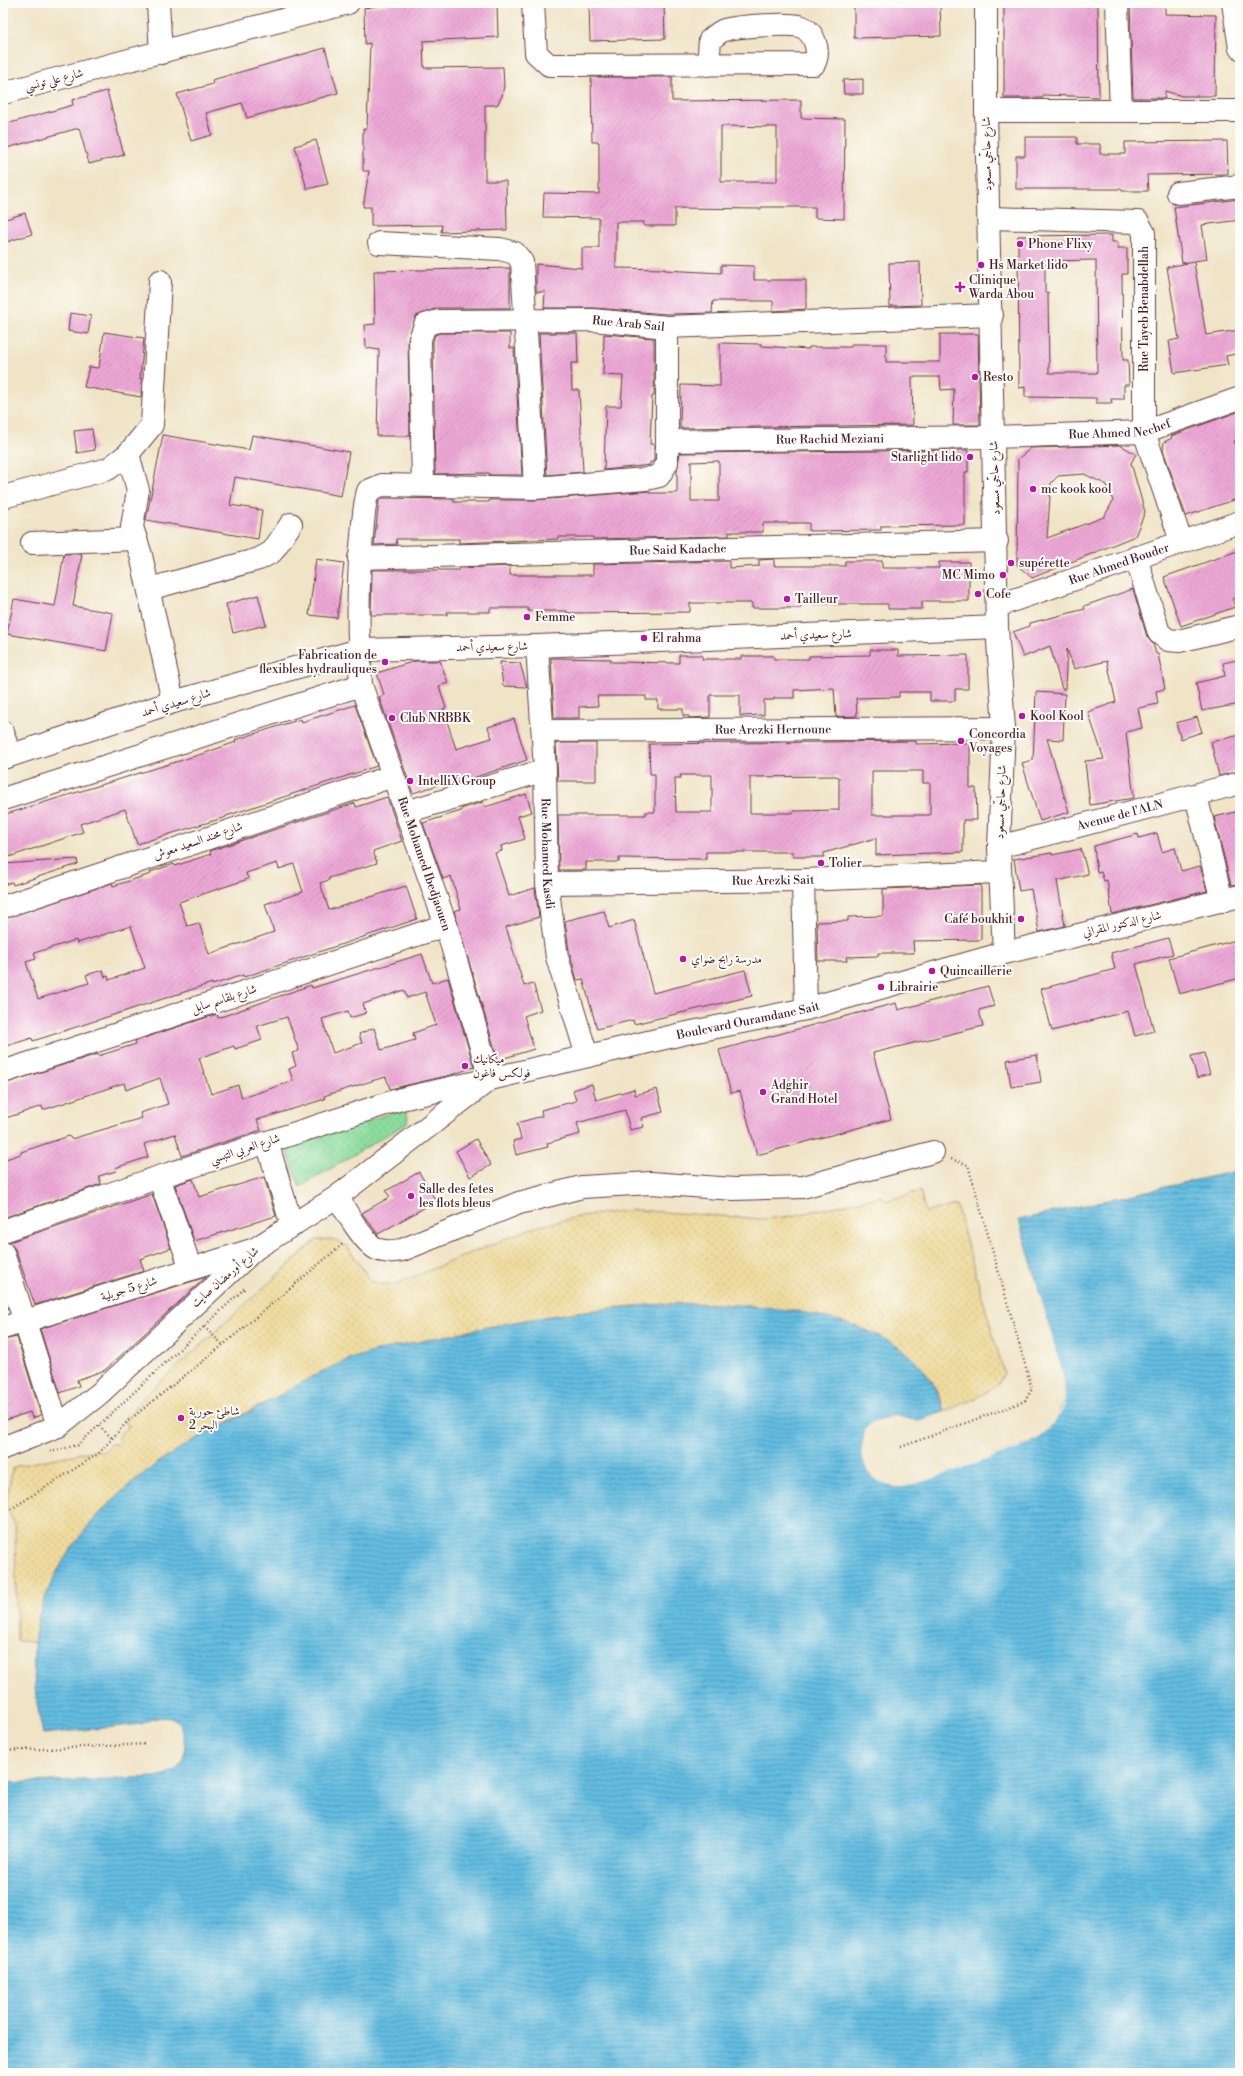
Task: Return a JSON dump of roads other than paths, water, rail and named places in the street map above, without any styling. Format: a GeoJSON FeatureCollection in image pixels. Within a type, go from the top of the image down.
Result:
{"type":"FeatureCollection","features":[{"type":"Feature","properties":{"kind":"street"},"geometry":{"type":"LineString","coordinates":[[158,3],[160,53]]}},
{"type":"Feature","properties":{"kind":"street","name":"شارع علي تونسي"},"geometry":{"type":"LineString","coordinates":[[3,93],[348,3]]}},
{"type":"Feature","properties":{"kind":"street"},"geometry":{"type":"LineString","coordinates":[[533,3],[536,53],[549,65],[708,65]]}},
{"type":"Feature","properties":{"kind":"street","name":"شارع حاجّي مسعود"},"geometry":{"type":"LineString","coordinates":[[986,3],[986,111],[992,315],[997,616],[1004,728],[999,847],[1004,952]]}},
{"type":"Feature","properties":{"kind":"street"},"geometry":{"type":"LineString","coordinates":[[1117,3],[1120,110]]}},
{"type":"Feature","properties":{"kind":"street"},"geometry":{"type":"LineString","coordinates":[[1236,13],[1240,48]]}},
{"type":"Feature","properties":{"kind":"street"},"geometry":{"type":"LineString","coordinates":[[986,111],[1240,111]]}},
{"type":"Feature","properties":{"kind":"street"},"geometry":{"type":"LineString","coordinates":[[1178,193],[1240,186]]}},
{"type":"Feature","properties":{"kind":"street","name":"Rue Tayeb Benabdellah"},"geometry":{"type":"LineString","coordinates":[[989,218],[1138,222],[1144,233],[1144,432],[1180,541]]}},
{"type":"Feature","properties":{"kind":"street"},"geometry":{"type":"LineString","coordinates":[[379,243],[500,249],[515,253],[522,262],[535,488]]}},
{"type":"Feature","properties":{"kind":"street"},"geometry":{"type":"LineString","coordinates":[[3,497],[108,469],[128,454],[152,424],[160,281]]}},
{"type":"Feature","properties":{"kind":"street","name":"Rue Arab Sail"},"geometry":{"type":"LineString","coordinates":[[423,485],[420,339],[426,325],[438,321],[593,320],[667,327],[992,315]]}},
{"type":"Feature","properties":{"kind":"street"},"geometry":{"type":"LineString","coordinates":[[423,485],[535,488],[646,479],[659,476],[667,463],[667,327]]}},
{"type":"Feature","properties":{"kind":"street","name":"Rue Ahmed Nechef"},"geometry":{"type":"LineString","coordinates":[[993,437],[1144,432],[1240,398]]}},
{"type":"Feature","properties":{"kind":"street","name":"Rue Rachid Meziani"},"geometry":{"type":"LineString","coordinates":[[667,441],[993,437]]}},
{"type":"Feature","properties":{"kind":"street"},"geometry":{"type":"LineString","coordinates":[[128,454],[138,490],[132,527],[149,589],[173,702]]}},
{"type":"Feature","properties":{"kind":"street","name":"Rue Mohamed Ibedjaouen"},"geometry":{"type":"LineString","coordinates":[[423,485],[382,485],[368,491],[365,502],[359,558],[359,650],[361,685],[446,925],[490,1078]]}},
{"type":"Feature","properties":{"kind":"street","name":"Rue Ahmed Bouder"},"geometry":{"type":"LineString","coordinates":[[997,616],[1136,557],[1240,522]]}},
{"type":"Feature","properties":{"kind":"street"},"geometry":{"type":"LineString","coordinates":[[149,589],[259,559],[272,552],[291,524]]}},
{"type":"Feature","properties":{"kind":"street"},"geometry":{"type":"LineString","coordinates":[[32,543],[136,539]]}},
{"type":"Feature","properties":{"kind":"street","name":"Rue Said Kadache"},"geometry":{"type":"LineString","coordinates":[[359,558],[996,541]]}},
{"type":"Feature","properties":{"kind":"street"},"geometry":{"type":"LineString","coordinates":[[1136,557],[1159,633],[1168,640],[1179,641],[1240,626]]}},
{"type":"Feature","properties":{"kind":"street","name":"شارع سعيدي أحمد"},"geometry":{"type":"LineString","coordinates":[[6,757],[173,702],[359,650],[537,646],[997,616]]}},
{"type":"Feature","properties":{"kind":"street","name":"Rue Mohamed Kasdi"},"geometry":{"type":"LineString","coordinates":[[537,646],[545,770],[547,883],[557,957],[587,1056]]}},
{"type":"Feature","properties":{"kind":"street"},"geometry":{"type":"LineString","coordinates":[[3,799],[361,685]]}},
{"type":"Feature","properties":{"kind":"street","name":"Rue Arezki Hernoune"},"geometry":{"type":"LineString","coordinates":[[543,730],[1004,728]]}},
{"type":"Feature","properties":{"kind":"street"},"geometry":{"type":"LineString","coordinates":[[3,732],[6,757]]}},
{"type":"Feature","properties":{"kind":"street"},"geometry":{"type":"LineString","coordinates":[[406,812],[545,770]]}},
{"type":"Feature","properties":{"kind":"street","name":"شارع محند السعيد معوش"},"geometry":{"type":"LineString","coordinates":[[3,907],[393,776]]}},
{"type":"Feature","properties":{"kind":"street","name":"Avenue de l'ALN"},"geometry":{"type":"LineString","coordinates":[[999,847],[1196,796],[1240,783]]}},
{"type":"Feature","properties":{"kind":"street"},"geometry":{"type":"LineString","coordinates":[[1196,796],[1231,898]]}},
{"type":"Feature","properties":{"kind":"street","name":"Rue Arezki Sait"},"geometry":{"type":"LineString","coordinates":[[547,883],[803,880],[1000,872]]}},
{"type":"Feature","properties":{"kind":"street"},"geometry":{"type":"LineString","coordinates":[[803,880],[806,1009]]}},
{"type":"Feature","properties":{"kind":"street","name":"شارع الدكتور المقراني"},"geometry":{"type":"LineString","coordinates":[[1004,952],[1231,898]]}},
{"type":"Feature","properties":{"kind":"street","name":"شارع بلقاسم سايل"},"geometry":{"type":"LineString","coordinates":[[3,1072],[446,925]]}},
{"type":"Feature","properties":{"kind":"street","name":"Boulevard Ouramdane Sait"},"geometry":{"type":"LineString","coordinates":[[490,1078],[806,1009],[1004,952]]}},
{"type":"Feature","properties":{"kind":"street","name":"شارع العربي التبسي"},"geometry":{"type":"LineString","coordinates":[[3,1231],[159,1177],[401,1099],[490,1078]]}},
{"type":"Feature","properties":{"kind":"street","name":"شارع أورمضان صايت"},"geometry":{"type":"LineString","coordinates":[[3,1448],[58,1426],[99,1394],[255,1249],[338,1196],[490,1078]]}},
{"type":"Feature","properties":{"kind":"street"},"geometry":{"type":"LineString","coordinates":[[267,1142],[292,1226]]}},
{"type":"Feature","properties":{"kind":"street"},"geometry":{"type":"LineString","coordinates":[[338,1196],[344,1211],[375,1249],[389,1252],[402,1250],[519,1203],[582,1187],[651,1183],[734,1189],[803,1187],[933,1152]]}},
{"type":"Feature","properties":{"kind":"street"},"geometry":{"type":"LineString","coordinates":[[159,1177],[191,1269]]}},
{"type":"Feature","properties":{"kind":"street","name":"شارع 5 جويلية"},"geometry":{"type":"LineString","coordinates":[[3,1328],[255,1249]]}},
{"type":"Feature","properties":{"kind":"street"},"geometry":{"type":"LineString","coordinates":[[3,1253],[58,1426]]}},
{"type":"Feature","properties":{"kind":"water"},"geometry":{"type":"Polygon","coordinates":[[[1240,1170],[1240,2073],[3,2073],[3,1783],[156,1777],[169,1773],[177,1768],[184,1755],[185,1749],[182,1730],[177,1720],[167,1718],[159,1718],[142,1724],[43,1734],[37,1701],[34,1667],[34,1650],[39,1616],[55,1574],[70,1550],[106,1507],[127,1487],[172,1453],[203,1434],[256,1409],[326,1369],[348,1360],[388,1348],[533,1319],[586,1311],[676,1304],[721,1304],[768,1308],[816,1315],[861,1328],[899,1348],[928,1375],[944,1412],[917,1421],[894,1416],[872,1422],[865,1430],[861,1453],[866,1468],[872,1477],[893,1487],[918,1484],[1037,1440],[1057,1419],[1065,1395],[1064,1378],[1019,1220],[1240,1170]]]}},
{"type":"Feature","properties":{"kind":"place","name":"Phone Flixy"},"geometry":{"type":"Point","coordinates":[1020,244]}},
{"type":"Feature","properties":{"kind":"place","name":"Hs Market lido"},"geometry":{"type":"Point","coordinates":[981,265]}},
{"type":"Feature","properties":{"kind":"place","name":"Clinique Warda Abou"},"geometry":{"type":"Point","coordinates":[960,287]}},
{"type":"Feature","properties":{"kind":"place","name":"Resto"},"geometry":{"type":"Point","coordinates":[975,377]}},
{"type":"Feature","properties":{"kind":"place","name":"Starlight lido"},"geometry":{"type":"Point","coordinates":[970,457]}},
{"type":"Feature","properties":{"kind":"place","name":"mc kook kool"},"geometry":{"type":"Point","coordinates":[1033,489]}},
{"type":"Feature","properties":{"kind":"place","name":"supérette"},"geometry":{"type":"Point","coordinates":[1011,563]}},
{"type":"Feature","properties":{"kind":"place","name":"MC Mimo"},"geometry":{"type":"Point","coordinates":[1003,575]}},
{"type":"Feature","properties":{"kind":"place","name":"Cofe"},"geometry":{"type":"Point","coordinates":[978,594]}},
{"type":"Feature","properties":{"kind":"place","name":"Tailleur"},"geometry":{"type":"Point","coordinates":[787,599]}},
{"type":"Feature","properties":{"kind":"place","name":"Femme"},"geometry":{"type":"Point","coordinates":[527,617]}},
{"type":"Feature","properties":{"kind":"place","name":"El rahma"},"geometry":{"type":"Point","coordinates":[644,638]}},
{"type":"Feature","properties":{"kind":"place","name":"Fabrication de flexibles hydrauliques"},"geometry":{"type":"Point","coordinates":[385,662]}},
{"type":"Feature","properties":{"kind":"place","name":"Kool Kool"},"geometry":{"type":"Point","coordinates":[1022,716]}},
{"type":"Feature","properties":{"kind":"place","name":"Club NRBBK"},"geometry":{"type":"Point","coordinates":[392,718]}},
{"type":"Feature","properties":{"kind":"place","name":"Concordia Voyages"},"geometry":{"type":"Point","coordinates":[961,741]}},
{"type":"Feature","properties":{"kind":"place","name":"IntelliX Group"},"geometry":{"type":"Point","coordinates":[410,781]}},
{"type":"Feature","properties":{"kind":"place","name":"Tolier"},"geometry":{"type":"Point","coordinates":[821,863]}},
{"type":"Feature","properties":{"kind":"place","name":"Café boukhit"},"geometry":{"type":"Point","coordinates":[1021,919]}},
{"type":"Feature","properties":{"kind":"place","name":"مدرسة رابح ضواي"},"geometry":{"type":"Point","coordinates":[683,959]}},
{"type":"Feature","properties":{"kind":"place","name":"Quincaillerie"},"geometry":{"type":"Point","coordinates":[932,971]}},
{"type":"Feature","properties":{"kind":"place","name":"Librairie"},"geometry":{"type":"Point","coordinates":[881,987]}},
{"type":"Feature","properties":{"kind":"place","name":"ميكانيك فولكس فاغون"},"geometry":{"type":"Point","coordinates":[465,1066]}},
{"type":"Feature","properties":{"kind":"place","name":"Adghir Grand Hotel"},"geometry":{"type":"Point","coordinates":[763,1092]}},
{"type":"Feature","properties":{"kind":"place","name":"Salle des fetes les flots bleus"},"geometry":{"type":"Point","coordinates":[411,1196]}},
{"type":"Feature","properties":{"kind":"place","name":"شاطئ حورية البحر 2"},"geometry":{"type":"Point","coordinates":[181,1418]}}]}
